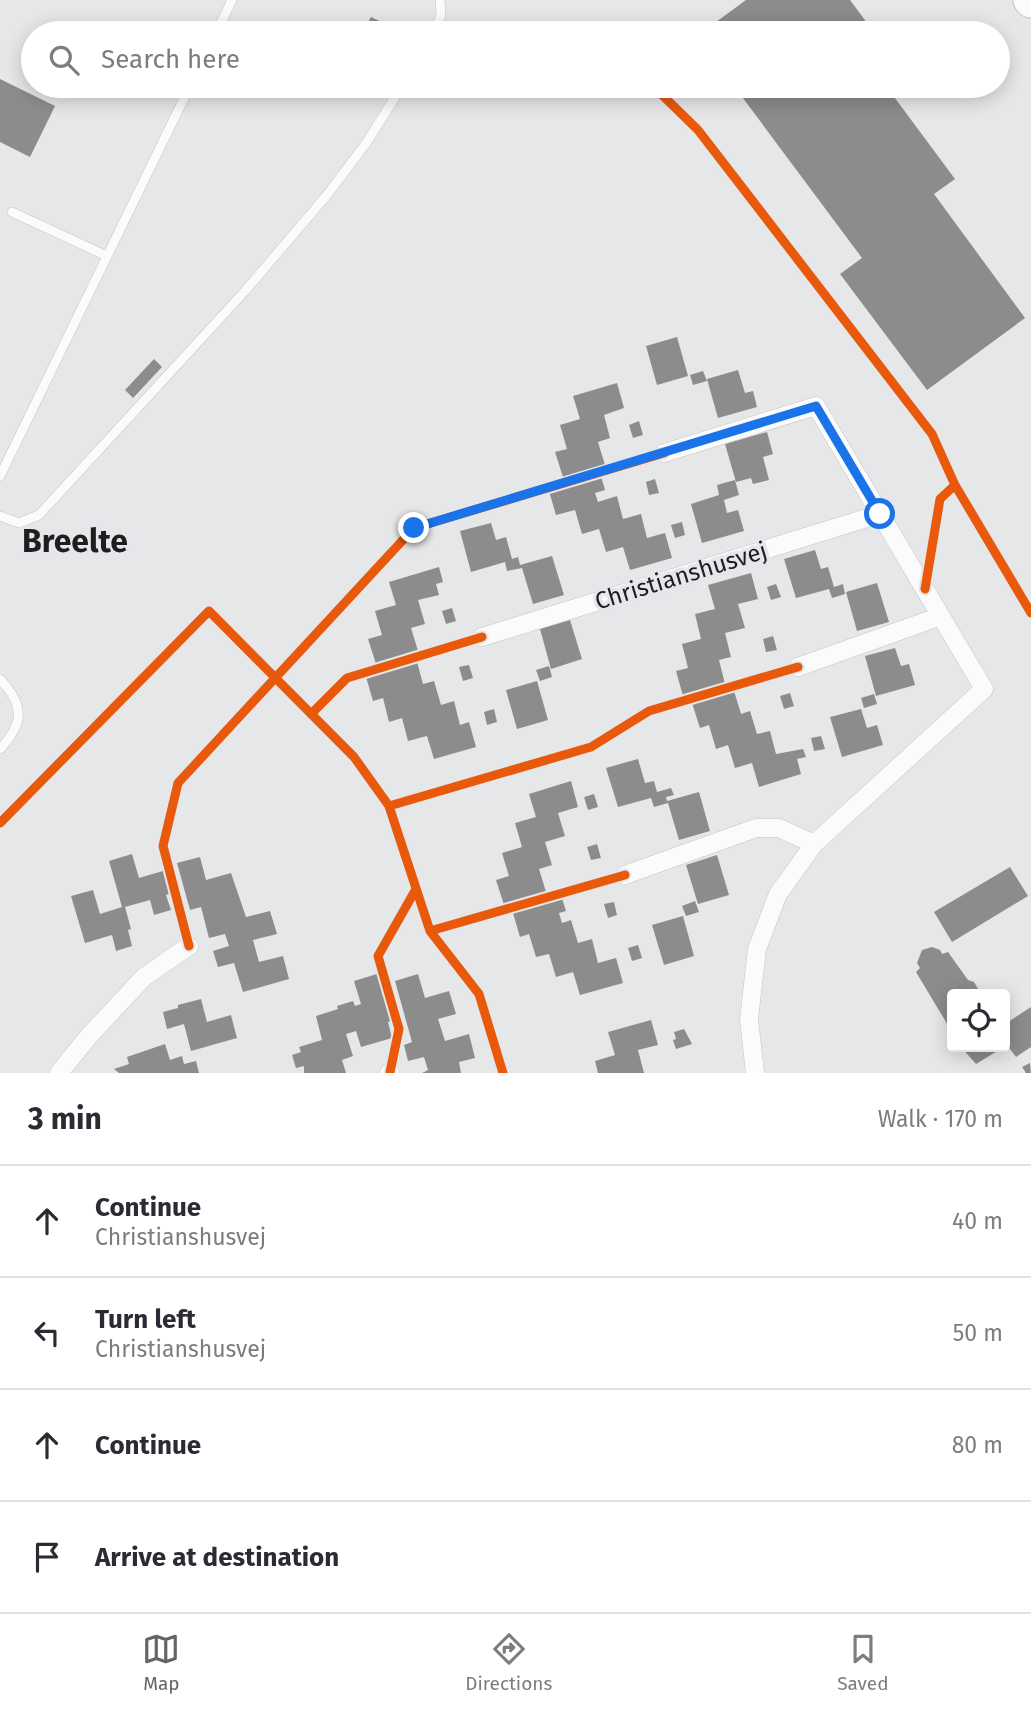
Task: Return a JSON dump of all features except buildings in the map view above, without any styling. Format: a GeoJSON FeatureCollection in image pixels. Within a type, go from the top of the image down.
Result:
{"type":"FeatureCollection","features":[{"type":"Feature","properties":{"kind":"street"},"geometry":{"type":"LineString","coordinates":[[664,453],[816,406],[984,689],[814,844],[778,894],[757,949],[749,1019],[755,1073]]}},
{"type":"Feature","properties":{"kind":"street","name":"Christianshusvej"},"geometry":{"type":"LineString","coordinates":[[482,637],[880,514]]}},
{"type":"Feature","properties":{"kind":"street"},"geometry":{"type":"LineString","coordinates":[[798,667],[941,616]]}},
{"type":"Feature","properties":{"kind":"street"},"geometry":{"type":"LineString","coordinates":[[625,875],[756,828],[779,828],[814,844]]}},
{"type":"Feature","properties":{"kind":"street"},"geometry":{"type":"LineString","coordinates":[[59,1073],[88,1037],[144,977],[188,946]]}},
{"type":"Feature","properties":{"kind":"lane"},"geometry":{"type":"LineString","coordinates":[[222,21],[232,0]]}},
{"type":"Feature","properties":{"kind":"lane"},"geometry":{"type":"LineString","coordinates":[[439,21],[440,0]]}},
{"type":"Feature","properties":{"kind":"lane"},"geometry":{"type":"LineString","coordinates":[[0,476],[184,98]]}},
{"type":"Feature","properties":{"kind":"lane"},"geometry":{"type":"LineString","coordinates":[[0,516],[19,523],[39,515],[245,291],[327,195],[367,142],[394,98]]}},
{"type":"Feature","properties":{"kind":"lane"},"geometry":{"type":"LineString","coordinates":[[12,212],[107,256]]}},
{"type":"Feature","properties":{"kind":"lane"},"geometry":{"type":"LineString","coordinates":[[0,679],[15,695],[19,710],[18,724],[0,749]]}},
{"type":"Feature","properties":{"kind":"cycle path"},"geometry":{"type":"LineString","coordinates":[[665,98],[698,130],[932,434],[955,485],[1031,613]]}},
{"type":"Feature","properties":{"kind":"cycle path"},"geometry":{"type":"LineString","coordinates":[[189,946],[163,846],[178,783],[414,528],[664,453]]}},
{"type":"Feature","properties":{"kind":"cycle path"},"geometry":{"type":"LineString","coordinates":[[925,589],[940,499],[955,485]]}},
{"type":"Feature","properties":{"kind":"cycle path"},"geometry":{"type":"LineString","coordinates":[[0,823],[209,611],[354,757],[389,806],[430,931],[479,994],[503,1073]]}},
{"type":"Feature","properties":{"kind":"cycle path"},"geometry":{"type":"LineString","coordinates":[[311,714],[347,678],[482,637]]}},
{"type":"Feature","properties":{"kind":"cycle path"},"geometry":{"type":"LineString","coordinates":[[389,806],[591,747],[649,711],[798,667]]}},
{"type":"Feature","properties":{"kind":"cycle path"},"geometry":{"type":"LineString","coordinates":[[430,931],[625,875]]}},
{"type":"Feature","properties":{"kind":"cycle path"},"geometry":{"type":"LineString","coordinates":[[390,1072],[399,1029],[378,956],[416,889]]}},
{"type":"Feature","properties":{"kind":"district","name":"Breelte"},"geometry":{"type":"Point","coordinates":[75,541]}},
{"type":"Feature","properties":{"kind":"route"},"geometry":{"type":"LineString","coordinates":[[414,528],[816,406],[880,514]]}}]}
